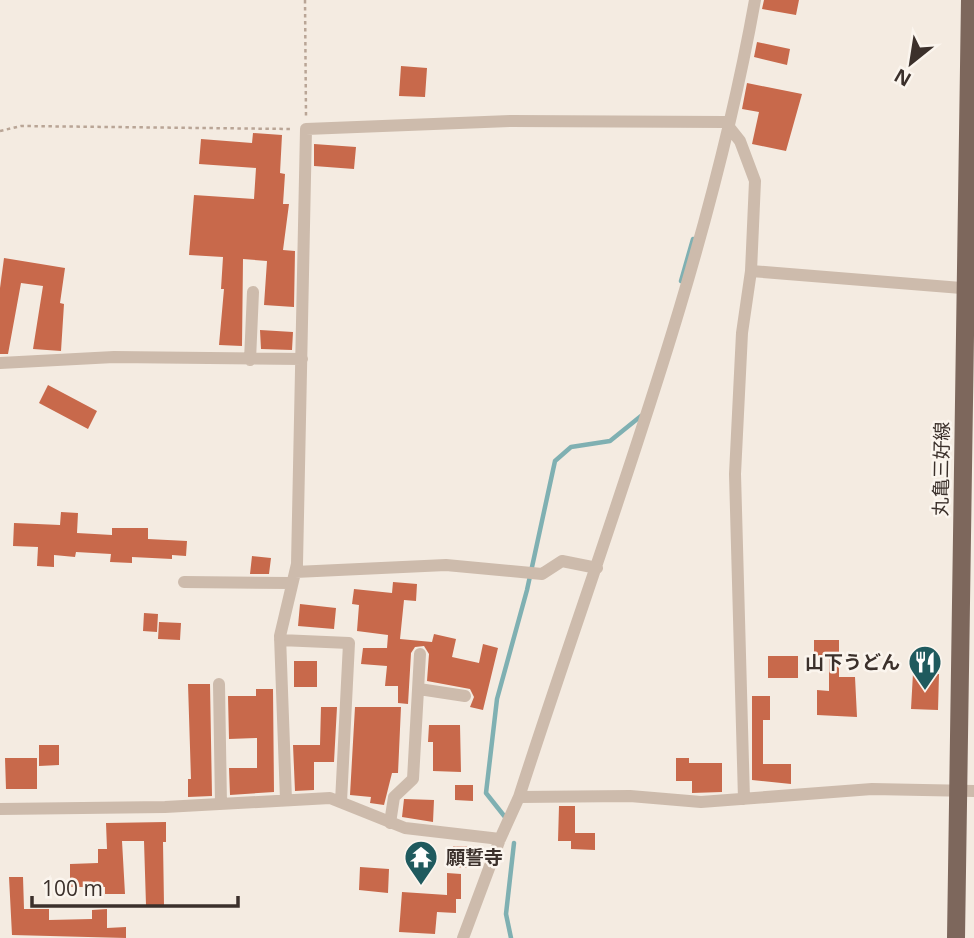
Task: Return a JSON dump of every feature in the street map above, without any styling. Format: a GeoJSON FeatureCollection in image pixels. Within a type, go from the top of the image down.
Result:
{"type":"FeatureCollection","features":[{"type":"Feature","properties":{"kind":"main road","name":"丸亀三好線"},"geometry":{"type":"LineString","coordinates":[[956,938],[966,790],[970,0]]}},
{"type":"Feature","properties":{"kind":"street"},"geometry":{"type":"LineString","coordinates":[[463,938],[499,839],[519,797],[646,422],[728,126],[755,0]]}},
{"type":"Feature","properties":{"kind":"street"},"geometry":{"type":"LineString","coordinates":[[286,800],[280,640],[293,577],[302,359],[306,130],[511,121],[728,126]]}},
{"type":"Feature","properties":{"kind":"street"},"geometry":{"type":"LineString","coordinates":[[728,126],[740,141],[755,181],[751,271],[742,333],[735,474],[744,799]]}},
{"type":"Feature","properties":{"kind":"street"},"geometry":{"type":"LineString","coordinates":[[751,271],[970,288]]}},
{"type":"Feature","properties":{"kind":"street"},"geometry":{"type":"LineString","coordinates":[[250,360],[253,292]]}},
{"type":"Feature","properties":{"kind":"street"},"geometry":{"type":"LineString","coordinates":[[0,363],[114,357],[302,359]]}},
{"type":"Feature","properties":{"kind":"street"},"geometry":{"type":"LineString","coordinates":[[184,582],[446,565],[541,574],[562,561],[597,568]]}},
{"type":"Feature","properties":{"kind":"street"},"geometry":{"type":"LineString","coordinates":[[280,640],[349,643],[341,802]]}},
{"type":"Feature","properties":{"kind":"street"},"geometry":{"type":"LineString","coordinates":[[390,823],[394,797],[413,779],[420,654]]}},
{"type":"Feature","properties":{"kind":"street"},"geometry":{"type":"LineString","coordinates":[[219,684],[221,804]]}},
{"type":"Feature","properties":{"kind":"street"},"geometry":{"type":"LineString","coordinates":[[419,689],[465,696]]}},
{"type":"Feature","properties":{"kind":"street"},"geometry":{"type":"LineString","coordinates":[[519,797],[630,796],[676,802],[872,789],[966,790]]}},
{"type":"Feature","properties":{"kind":"street"},"geometry":{"type":"LineString","coordinates":[[0,809],[221,804],[330,798],[390,823],[436,833],[499,839]]}},
{"type":"Feature","properties":{"kind":"path"},"geometry":{"type":"LineString","coordinates":[[0,131],[21,126],[306,130],[305,0]]}},
{"type":"Feature","properties":{"kind":"building"},"geometry":{"type":"Polygon","coordinates":[[[764,0],[799,0],[796,15],[762,9],[764,0]]]}},
{"type":"Feature","properties":{"kind":"building"},"geometry":{"type":"Polygon","coordinates":[[[757,42],[790,49],[787,65],[754,57],[757,42]]]}},
{"type":"Feature","properties":{"kind":"building"},"geometry":{"type":"Polygon","coordinates":[[[401,66],[427,68],[425,97],[399,96],[401,66]]]}},
{"type":"Feature","properties":{"kind":"building"},"geometry":{"type":"Polygon","coordinates":[[[747,83],[802,94],[786,151],[752,144],[759,112],[742,109],[747,83]]]}},
{"type":"Feature","properties":{"kind":"building"},"geometry":{"type":"Polygon","coordinates":[[[253,133],[282,135],[280,173],[285,174],[283,204],[289,204],[283,250],[295,251],[294,307],[264,305],[267,261],[243,259],[242,346],[219,345],[224,289],[221,289],[223,257],[189,255],[194,195],[254,199],[256,168],[199,164],[201,139],[252,143],[253,133]]]}},
{"type":"Feature","properties":{"kind":"building"},"geometry":{"type":"Polygon","coordinates":[[[314,144],[356,147],[354,169],[314,166],[314,144]]]}},
{"type":"Feature","properties":{"kind":"building"},"geometry":{"type":"Polygon","coordinates":[[[4,258],[65,268],[60,303],[64,304],[61,351],[33,349],[43,286],[21,283],[8,354],[0,354],[0,288],[4,258]]]}},
{"type":"Feature","properties":{"kind":"building"},"geometry":{"type":"Polygon","coordinates":[[[260,330],[293,332],[292,350],[261,349],[260,330]]]}},
{"type":"Feature","properties":{"kind":"building"},"geometry":{"type":"Polygon","coordinates":[[[48,385],[97,411],[88,429],[39,403],[48,385]]]}},
{"type":"Feature","properties":{"kind":"building"},"geometry":{"type":"Polygon","coordinates":[[[61,512],[78,513],[77,533],[112,535],[112,528],[148,528],[148,539],[187,541],[186,556],[172,555],[172,559],[132,557],[132,563],[110,562],[111,554],[76,552],[75,557],[54,555],[54,567],[37,566],[38,547],[13,546],[14,523],[60,525],[61,512]]]}},
{"type":"Feature","properties":{"kind":"building"},"geometry":{"type":"Polygon","coordinates":[[[252,556],[271,558],[269,574],[250,574],[252,556]]]}},
{"type":"Feature","properties":{"kind":"building"},"geometry":{"type":"Polygon","coordinates":[[[393,582],[417,584],[416,601],[404,600],[400,639],[432,642],[434,634],[456,639],[452,657],[479,663],[483,644],[498,648],[483,710],[470,707],[474,697],[470,689],[427,681],[429,654],[424,646],[415,647],[411,653],[408,704],[398,703],[398,686],[385,686],[387,666],[361,664],[363,648],[387,648],[388,635],[357,631],[359,605],[352,604],[354,589],[392,593],[393,582]]]}},
{"type":"Feature","properties":{"kind":"building"},"geometry":{"type":"Polygon","coordinates":[[[300,604],[336,608],[334,629],[298,626],[300,604]]]}},
{"type":"Feature","properties":{"kind":"building"},"geometry":{"type":"Polygon","coordinates":[[[144,613],[158,614],[157,632],[143,631],[144,613]]]}},
{"type":"Feature","properties":{"kind":"building"},"geometry":{"type":"Polygon","coordinates":[[[159,622],[181,623],[180,640],[158,639],[159,622]]]}},
{"type":"Feature","properties":{"kind":"building"},"geometry":{"type":"Polygon","coordinates":[[[814,640],[839,640],[839,677],[855,677],[857,717],[817,715],[817,690],[829,691],[829,659],[814,659],[814,640]]]}},
{"type":"Feature","properties":{"kind":"building"},"geometry":{"type":"Polygon","coordinates":[[[768,656],[798,656],[798,678],[768,678],[768,656]]]}},
{"type":"Feature","properties":{"kind":"building"},"geometry":{"type":"Polygon","coordinates":[[[294,661],[317,661],[317,687],[294,687],[294,661]]]}},
{"type":"Feature","properties":{"kind":"building","name":"山下うどん"},"geometry":{"type":"Polygon","coordinates":[[[913,673],[939,674],[938,710],[911,709],[913,673]]]}},
{"type":"Feature","properties":{"kind":"building"},"geometry":{"type":"Polygon","coordinates":[[[188,684],[210,684],[212,796],[188,797],[188,779],[191,779],[188,684]]]}},
{"type":"Feature","properties":{"kind":"building"},"geometry":{"type":"Polygon","coordinates":[[[256,689],[273,689],[274,792],[230,795],[229,768],[257,768],[257,738],[229,739],[228,696],[256,696],[256,689]]]}},
{"type":"Feature","properties":{"kind":"building"},"geometry":{"type":"Polygon","coordinates":[[[752,696],[770,696],[770,720],[763,720],[763,764],[791,764],[791,784],[752,780],[752,696]]]}},
{"type":"Feature","properties":{"kind":"building"},"geometry":{"type":"Polygon","coordinates":[[[321,707],[337,707],[334,762],[314,762],[314,790],[295,791],[293,745],[320,745],[321,707]]]}},
{"type":"Feature","properties":{"kind":"building"},"geometry":{"type":"Polygon","coordinates":[[[355,707],[401,707],[398,773],[392,773],[384,805],[370,803],[371,797],[350,795],[355,707]]]}},
{"type":"Feature","properties":{"kind":"building"},"geometry":{"type":"Polygon","coordinates":[[[429,725],[460,725],[461,772],[433,771],[433,742],[428,742],[429,725]]]}},
{"type":"Feature","properties":{"kind":"building"},"geometry":{"type":"Polygon","coordinates":[[[39,745],[59,745],[59,765],[39,766],[39,745]]]}},
{"type":"Feature","properties":{"kind":"building"},"geometry":{"type":"Polygon","coordinates":[[[5,758],[37,758],[37,789],[6,789],[5,758]]]}},
{"type":"Feature","properties":{"kind":"building"},"geometry":{"type":"Polygon","coordinates":[[[676,758],[689,758],[689,763],[722,763],[722,792],[692,793],[692,781],[676,781],[676,758]]]}},
{"type":"Feature","properties":{"kind":"building"},"geometry":{"type":"Polygon","coordinates":[[[455,785],[473,785],[473,801],[455,800],[455,785]]]}},
{"type":"Feature","properties":{"kind":"building"},"geometry":{"type":"Polygon","coordinates":[[[404,799],[434,800],[433,822],[402,817],[404,799]]]}},
{"type":"Feature","properties":{"kind":"building"},"geometry":{"type":"Polygon","coordinates":[[[559,806],[575,806],[575,833],[595,833],[595,850],[571,849],[571,841],[558,841],[559,806]]]}},
{"type":"Feature","properties":{"kind":"building"},"geometry":{"type":"Polygon","coordinates":[[[166,822],[166,842],[163,842],[164,905],[146,905],[144,841],[122,841],[125,894],[105,894],[105,887],[70,887],[70,864],[98,863],[98,849],[107,849],[106,823],[166,822]]]}},
{"type":"Feature","properties":{"kind":"building"},"geometry":{"type":"Polygon","coordinates":[[[453,846],[479,847],[478,868],[452,867],[453,846]]]}},
{"type":"Feature","properties":{"kind":"building"},"geometry":{"type":"Polygon","coordinates":[[[360,867],[389,869],[388,893],[359,890],[360,867]]]}},
{"type":"Feature","properties":{"kind":"building"},"geometry":{"type":"Polygon","coordinates":[[[447,873],[461,874],[461,899],[456,899],[456,913],[437,912],[435,934],[399,932],[402,892],[447,895],[447,873]]]}},
{"type":"Feature","properties":{"kind":"building"},"geometry":{"type":"Polygon","coordinates":[[[9,877],[23,877],[24,909],[49,909],[49,920],[92,919],[92,910],[107,909],[107,928],[126,927],[126,938],[12,935],[9,877]]]}},
{"type":"Feature","properties":{"kind":"waterway"},"geometry":{"type":"LineString","coordinates":[[681,281],[693,239]]}},
{"type":"Feature","properties":{"kind":"waterway"},"geometry":{"type":"LineString","coordinates":[[505,817],[486,793],[497,699],[527,590],[555,461],[571,447],[610,441],[641,416]]}},
{"type":"Feature","properties":{"kind":"waterway"},"geometry":{"type":"LineString","coordinates":[[511,938],[506,914],[514,843]]}},
{"type":"Feature","properties":{"kind":"place","name":"山下うどん"},"geometry":{"type":"Point","coordinates":[925,692]}},
{"type":"Feature","properties":{"kind":"place","name":"願誓寺"},"geometry":{"type":"Point","coordinates":[421,887]}}]}
